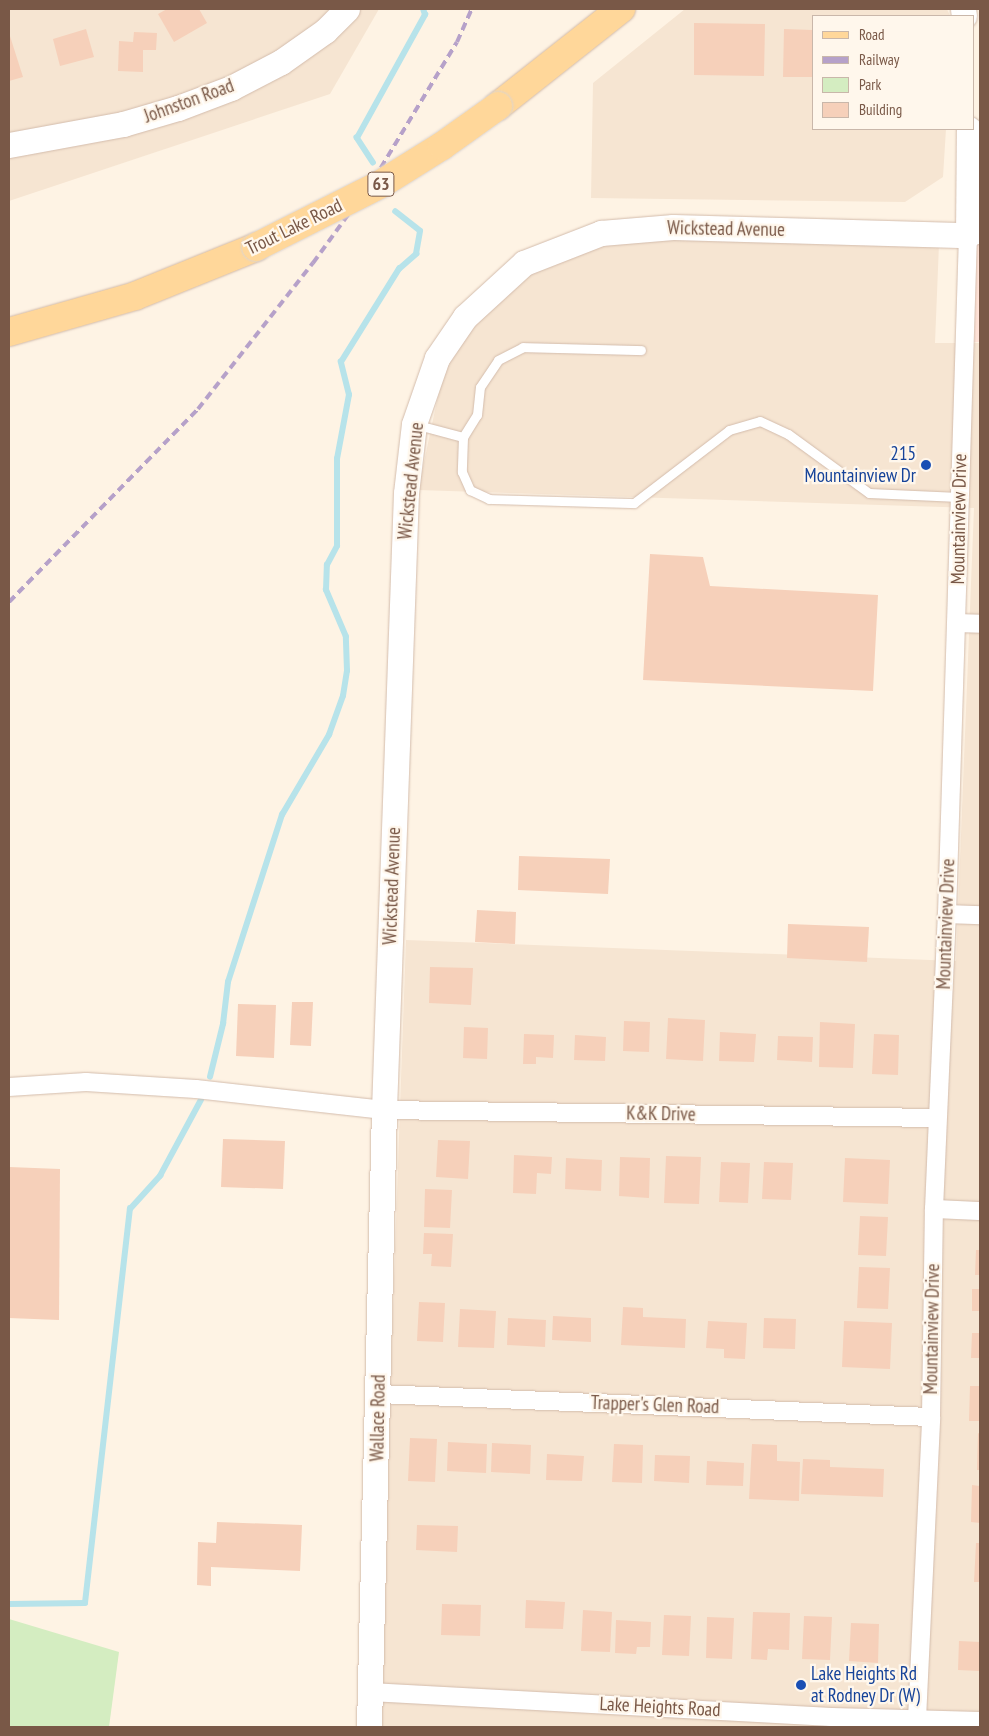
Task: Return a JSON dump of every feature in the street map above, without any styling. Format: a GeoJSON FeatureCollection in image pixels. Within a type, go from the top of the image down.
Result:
{"type":"FeatureCollection","features":[{"type":"Feature","properties":{"kind":"main road","name":"Trout Lake Road"},"geometry":{"type":"LineString","coordinates":[[9,332],[135,296],[256,247],[381,184],[442,146],[498,106],[622,9]]}},
{"type":"Feature","properties":{"kind":"street","name":"Johnston Road"},"geometry":{"type":"LineString","coordinates":[[9,145],[123,124],[231,88],[281,62],[326,31],[347,9]]}},
{"type":"Feature","properties":{"kind":"street","name":"Mountainview Drive"},"geometry":{"type":"LineString","coordinates":[[917,1719],[931,1417],[934,1209],[957,623],[958,497],[974,235],[969,130]]}},
{"type":"Feature","properties":{"kind":"street","name":"Wickstead Avenue"},"geometry":{"type":"LineString","coordinates":[[384,1110],[406,493],[414,424],[437,358],[465,317],[524,263],[601,233],[673,227],[974,235]]}},
{"type":"Feature","properties":{"kind":"street"},"geometry":{"type":"LineString","coordinates":[[957,623],[980,624]]}},
{"type":"Feature","properties":{"kind":"street"},"geometry":{"type":"LineString","coordinates":[[947,914],[980,915]]}},
{"type":"Feature","properties":{"kind":"street","name":"K&K Drive"},"geometry":{"type":"LineString","coordinates":[[9,1087],[86,1082],[196,1089],[384,1110],[938,1118]]}},
{"type":"Feature","properties":{"kind":"street","name":"Wallace Road"},"geometry":{"type":"LineString","coordinates":[[369,1727],[379,1394],[384,1110]]}},
{"type":"Feature","properties":{"kind":"street"},"geometry":{"type":"LineString","coordinates":[[934,1209],[980,1212]]}},
{"type":"Feature","properties":{"kind":"street","name":"Trapper's Glen Road"},"geometry":{"type":"LineString","coordinates":[[379,1394],[931,1417]]}},
{"type":"Feature","properties":{"kind":"street","name":"Lake Heights Road"},"geometry":{"type":"LineString","coordinates":[[370,1692],[831,1722],[917,1719],[980,1721]]}},
{"type":"Feature","properties":{"kind":"lane"},"geometry":{"type":"LineString","coordinates":[[640,350],[523,347],[498,360],[480,387],[477,415],[463,437],[462,472],[470,490],[489,499],[634,503],[730,430],[760,421],[788,434],[869,493],[958,497]]}},
{"type":"Feature","properties":{"kind":"lane"},"geometry":{"type":"LineString","coordinates":[[414,424],[463,437]]}},
{"type":"Feature","properties":{"kind":"shaded area"},"geometry":{"type":"Polygon","coordinates":[[[9,9],[379,9],[330,94],[9,201],[9,9]]]}},
{"type":"Feature","properties":{"kind":"shaded area"},"geometry":{"type":"Polygon","coordinates":[[[685,9],[947,9],[950,15],[812,15],[812,130],[946,130],[943,177],[905,202],[591,198],[593,83],[685,9]]]}},
{"type":"Feature","properties":{"kind":"shaded area"},"geometry":{"type":"Polygon","coordinates":[[[968,235],[980,235],[980,342],[964,342],[968,235]]]}},
{"type":"Feature","properties":{"kind":"shaded area"},"geometry":{"type":"Polygon","coordinates":[[[628,237],[939,244],[935,343],[980,343],[980,1727],[378,1727],[406,940],[956,961],[974,508],[418,490],[444,368],[468,323],[531,263],[628,237]]]}},
{"type":"Feature","properties":{"kind":"green space"},"geometry":{"type":"Polygon","coordinates":[[[9,1619],[119,1652],[109,1727],[9,1727],[9,1619]]]}},
{"type":"Feature","properties":{"kind":"building"},"geometry":{"type":"Polygon","coordinates":[[[167,9],[199,9],[207,23],[174,42],[158,14],[167,9]]]}},
{"type":"Feature","properties":{"kind":"building"},"geometry":{"type":"Polygon","coordinates":[[[694,23],[765,24],[764,76],[694,75],[694,23]]]}},
{"type":"Feature","properties":{"kind":"building"},"geometry":{"type":"Polygon","coordinates":[[[86,29],[94,57],[60,66],[53,39],[86,29]]]}},
{"type":"Feature","properties":{"kind":"building"},"geometry":{"type":"Polygon","coordinates":[[[784,29],[812,30],[812,77],[783,77],[784,29]]]}},
{"type":"Feature","properties":{"kind":"building"},"geometry":{"type":"Polygon","coordinates":[[[134,32],[157,33],[156,50],[143,50],[143,72],[118,71],[119,41],[133,42],[134,32]]]}},
{"type":"Feature","properties":{"kind":"building"},"geometry":{"type":"Polygon","coordinates":[[[9,33],[23,77],[9,81],[9,33]]]}},
{"type":"Feature","properties":{"kind":"building"},"geometry":{"type":"Polygon","coordinates":[[[650,554],[703,557],[710,586],[878,595],[873,691],[643,680],[650,554]]]}},
{"type":"Feature","properties":{"kind":"building"},"geometry":{"type":"Polygon","coordinates":[[[519,856],[610,859],[608,894],[518,890],[519,856]]]}},
{"type":"Feature","properties":{"kind":"building"},"geometry":{"type":"Polygon","coordinates":[[[477,910],[516,912],[515,944],[475,942],[477,910]]]}},
{"type":"Feature","properties":{"kind":"building"},"geometry":{"type":"Polygon","coordinates":[[[788,924],[869,927],[867,962],[787,958],[788,924]]]}},
{"type":"Feature","properties":{"kind":"building"},"geometry":{"type":"Polygon","coordinates":[[[430,967],[473,968],[471,1005],[429,1003],[430,967]]]}},
{"type":"Feature","properties":{"kind":"building"},"geometry":{"type":"Polygon","coordinates":[[[292,1002],[313,1002],[311,1046],[290,1045],[292,1002]]]}},
{"type":"Feature","properties":{"kind":"building"},"geometry":{"type":"Polygon","coordinates":[[[238,1004],[276,1005],[274,1058],[236,1056],[238,1004]]]}},
{"type":"Feature","properties":{"kind":"building"},"geometry":{"type":"Polygon","coordinates":[[[668,1018],[705,1020],[703,1061],[666,1059],[668,1018]]]}},
{"type":"Feature","properties":{"kind":"building"},"geometry":{"type":"Polygon","coordinates":[[[624,1021],[650,1022],[649,1052],[623,1051],[624,1021]]]}},
{"type":"Feature","properties":{"kind":"building"},"geometry":{"type":"Polygon","coordinates":[[[820,1022],[855,1024],[853,1068],[819,1067],[820,1022]]]}},
{"type":"Feature","properties":{"kind":"building"},"geometry":{"type":"Polygon","coordinates":[[[464,1027],[488,1028],[487,1059],[463,1058],[464,1027]]]}},
{"type":"Feature","properties":{"kind":"building"},"geometry":{"type":"Polygon","coordinates":[[[720,1032],[756,1034],[754,1062],[719,1061],[720,1032]]]}},
{"type":"Feature","properties":{"kind":"building"},"geometry":{"type":"Polygon","coordinates":[[[524,1034],[554,1035],[553,1058],[536,1057],[536,1064],[523,1064],[524,1034]]]}},
{"type":"Feature","properties":{"kind":"building"},"geometry":{"type":"Polygon","coordinates":[[[874,1034],[899,1035],[898,1075],[872,1074],[874,1034]]]}},
{"type":"Feature","properties":{"kind":"building"},"geometry":{"type":"Polygon","coordinates":[[[575,1035],[606,1037],[605,1061],[574,1060],[575,1035]]]}},
{"type":"Feature","properties":{"kind":"building"},"geometry":{"type":"Polygon","coordinates":[[[778,1036],[813,1037],[812,1062],[777,1060],[778,1036]]]}},
{"type":"Feature","properties":{"kind":"building"},"geometry":{"type":"Polygon","coordinates":[[[223,1139],[285,1141],[283,1189],[221,1187],[223,1139]]]}},
{"type":"Feature","properties":{"kind":"building"},"geometry":{"type":"Polygon","coordinates":[[[438,1140],[470,1141],[468,1179],[436,1177],[438,1140]]]}},
{"type":"Feature","properties":{"kind":"building"},"geometry":{"type":"Polygon","coordinates":[[[514,1155],[552,1157],[551,1174],[537,1173],[536,1194],[513,1193],[514,1155]]]}},
{"type":"Feature","properties":{"kind":"building"},"geometry":{"type":"Polygon","coordinates":[[[666,1156],[701,1157],[699,1204],[664,1203],[666,1156]]]}},
{"type":"Feature","properties":{"kind":"building"},"geometry":{"type":"Polygon","coordinates":[[[620,1157],[650,1158],[649,1198],[619,1196],[620,1157]]]}},
{"type":"Feature","properties":{"kind":"building"},"geometry":{"type":"Polygon","coordinates":[[[566,1158],[602,1160],[601,1191],[565,1189],[566,1158]]]}},
{"type":"Feature","properties":{"kind":"building"},"geometry":{"type":"Polygon","coordinates":[[[845,1158],[890,1160],[888,1204],[843,1202],[845,1158]]]}},
{"type":"Feature","properties":{"kind":"building"},"geometry":{"type":"Polygon","coordinates":[[[721,1162],[750,1163],[748,1203],[719,1202],[721,1162]]]}},
{"type":"Feature","properties":{"kind":"building"},"geometry":{"type":"Polygon","coordinates":[[[764,1162],[793,1163],[791,1200],[762,1199],[764,1162]]]}},
{"type":"Feature","properties":{"kind":"building"},"geometry":{"type":"Polygon","coordinates":[[[9,1167],[60,1169],[59,1320],[9,1318],[9,1167]]]}},
{"type":"Feature","properties":{"kind":"building"},"geometry":{"type":"Polygon","coordinates":[[[425,1189],[452,1190],[450,1228],[424,1227],[425,1189]]]}},
{"type":"Feature","properties":{"kind":"building"},"geometry":{"type":"Polygon","coordinates":[[[860,1216],[888,1217],[886,1256],[858,1255],[860,1216]]]}},
{"type":"Feature","properties":{"kind":"building"},"geometry":{"type":"Polygon","coordinates":[[[424,1233],[453,1234],[451,1267],[431,1266],[432,1254],[423,1254],[424,1233]]]}},
{"type":"Feature","properties":{"kind":"building"},"geometry":{"type":"Polygon","coordinates":[[[976,1250],[980,1250],[980,1275],[975,1275],[976,1250]]]}},
{"type":"Feature","properties":{"kind":"building"},"geometry":{"type":"Polygon","coordinates":[[[859,1267],[890,1268],[888,1309],[857,1308],[859,1267]]]}},
{"type":"Feature","properties":{"kind":"building"},"geometry":{"type":"Polygon","coordinates":[[[972,1289],[980,1289],[980,1311],[972,1311],[972,1289]]]}},
{"type":"Feature","properties":{"kind":"building"},"geometry":{"type":"Polygon","coordinates":[[[419,1302],[445,1303],[443,1342],[417,1341],[419,1302]]]}},
{"type":"Feature","properties":{"kind":"building"},"geometry":{"type":"Polygon","coordinates":[[[623,1307],[643,1308],[643,1317],[686,1319],[685,1348],[621,1345],[623,1307]]]}},
{"type":"Feature","properties":{"kind":"building"},"geometry":{"type":"Polygon","coordinates":[[[460,1309],[496,1311],[494,1348],[458,1347],[460,1309]]]}},
{"type":"Feature","properties":{"kind":"building"},"geometry":{"type":"Polygon","coordinates":[[[553,1316],[591,1318],[591,1342],[552,1340],[553,1316]]]}},
{"type":"Feature","properties":{"kind":"building"},"geometry":{"type":"Polygon","coordinates":[[[508,1318],[546,1320],[545,1347],[507,1345],[508,1318]]]}},
{"type":"Feature","properties":{"kind":"building"},"geometry":{"type":"Polygon","coordinates":[[[764,1318],[796,1319],[795,1349],[763,1348],[764,1318]]]}},
{"type":"Feature","properties":{"kind":"building"},"geometry":{"type":"Polygon","coordinates":[[[708,1321],[747,1323],[745,1359],[724,1358],[724,1349],[706,1348],[708,1321]]]}},
{"type":"Feature","properties":{"kind":"building"},"geometry":{"type":"Polygon","coordinates":[[[844,1321],[892,1323],[890,1369],[842,1367],[844,1321]]]}},
{"type":"Feature","properties":{"kind":"building"},"geometry":{"type":"Polygon","coordinates":[[[972,1333],[980,1333],[980,1358],[971,1358],[972,1333]]]}},
{"type":"Feature","properties":{"kind":"building"},"geometry":{"type":"Polygon","coordinates":[[[970,1386],[980,1386],[980,1421],[969,1421],[970,1386]]]}},
{"type":"Feature","properties":{"kind":"building"},"geometry":{"type":"Polygon","coordinates":[[[978,1433],[980,1434],[980,1470],[977,1470],[978,1433]]]}},
{"type":"Feature","properties":{"kind":"building"},"geometry":{"type":"Polygon","coordinates":[[[410,1438],[437,1439],[435,1482],[408,1481],[410,1438]]]}},
{"type":"Feature","properties":{"kind":"building"},"geometry":{"type":"Polygon","coordinates":[[[448,1442],[487,1444],[486,1473],[447,1471],[448,1442]]]}},
{"type":"Feature","properties":{"kind":"building"},"geometry":{"type":"Polygon","coordinates":[[[492,1443],[531,1445],[530,1474],[491,1472],[492,1443]]]}},
{"type":"Feature","properties":{"kind":"building"},"geometry":{"type":"Polygon","coordinates":[[[614,1444],[643,1445],[642,1483],[612,1482],[614,1444]]]}},
{"type":"Feature","properties":{"kind":"building"},"geometry":{"type":"Polygon","coordinates":[[[752,1444],[777,1445],[777,1461],[800,1462],[799,1501],[749,1499],[752,1444]]]}},
{"type":"Feature","properties":{"kind":"building"},"geometry":{"type":"Polygon","coordinates":[[[547,1454],[584,1456],[582,1481],[546,1480],[547,1454]]]}},
{"type":"Feature","properties":{"kind":"building"},"geometry":{"type":"Polygon","coordinates":[[[655,1455],[690,1456],[689,1483],[654,1481],[655,1455]]]}},
{"type":"Feature","properties":{"kind":"building"},"geometry":{"type":"Polygon","coordinates":[[[803,1459],[830,1460],[830,1467],[884,1469],[883,1497],[801,1494],[803,1459]]]}},
{"type":"Feature","properties":{"kind":"building"},"geometry":{"type":"Polygon","coordinates":[[[707,1461],[744,1463],[743,1486],[706,1485],[707,1461]]]}},
{"type":"Feature","properties":{"kind":"building"},"geometry":{"type":"Polygon","coordinates":[[[972,1485],[980,1486],[980,1523],[971,1522],[972,1485]]]}},
{"type":"Feature","properties":{"kind":"building"},"geometry":{"type":"Polygon","coordinates":[[[217,1522],[302,1525],[300,1571],[211,1567],[211,1586],[197,1585],[198,1542],[216,1543],[217,1522]]]}},
{"type":"Feature","properties":{"kind":"building"},"geometry":{"type":"Polygon","coordinates":[[[417,1525],[458,1526],[457,1552],[416,1550],[417,1525]]]}},
{"type":"Feature","properties":{"kind":"building"},"geometry":{"type":"Polygon","coordinates":[[[976,1543],[980,1543],[980,1582],[974,1582],[976,1543]]]}},
{"type":"Feature","properties":{"kind":"building"},"geometry":{"type":"Polygon","coordinates":[[[526,1600],[565,1602],[563,1629],[525,1628],[526,1600]]]}},
{"type":"Feature","properties":{"kind":"building"},"geometry":{"type":"Polygon","coordinates":[[[442,1604],[481,1605],[480,1636],[441,1635],[442,1604]]]}},
{"type":"Feature","properties":{"kind":"building"},"geometry":{"type":"Polygon","coordinates":[[[583,1610],[612,1612],[610,1652],[581,1651],[583,1610]]]}},
{"type":"Feature","properties":{"kind":"building"},"geometry":{"type":"Polygon","coordinates":[[[753,1612],[790,1613],[789,1650],[768,1649],[767,1660],[751,1659],[753,1612]]]}},
{"type":"Feature","properties":{"kind":"building"},"geometry":{"type":"Polygon","coordinates":[[[664,1615],[691,1616],[689,1656],[662,1655],[664,1615]]]}},
{"type":"Feature","properties":{"kind":"building"},"geometry":{"type":"Polygon","coordinates":[[[804,1616],[832,1617],[830,1660],[802,1659],[804,1616]]]}},
{"type":"Feature","properties":{"kind":"building"},"geometry":{"type":"Polygon","coordinates":[[[707,1617],[734,1618],[732,1659],[706,1658],[707,1617]]]}},
{"type":"Feature","properties":{"kind":"building"},"geometry":{"type":"Polygon","coordinates":[[[616,1620],[651,1622],[650,1647],[637,1647],[636,1654],[615,1653],[616,1620]]]}},
{"type":"Feature","properties":{"kind":"building"},"geometry":{"type":"Polygon","coordinates":[[[851,1623],[879,1624],[878,1663],[849,1661],[851,1623]]]}},
{"type":"Feature","properties":{"kind":"building"},"geometry":{"type":"Polygon","coordinates":[[[959,1641],[980,1642],[980,1671],[958,1670],[959,1641]]]}},
{"type":"Feature","properties":{"kind":"waterway"},"geometry":{"type":"LineString","coordinates":[[373,163],[357,138],[425,15],[423,9]]}},
{"type":"Feature","properties":{"kind":"waterway"},"geometry":{"type":"LineString","coordinates":[[210,1077],[223,1024],[228,982],[282,815],[329,735],[343,696],[347,671],[346,637],[326,590],[327,565],[337,546],[337,459],[349,395],[341,362],[399,269],[416,254],[420,231],[396,212]]}},
{"type":"Feature","properties":{"kind":"waterway"},"geometry":{"type":"LineString","coordinates":[[9,1604],[85,1603],[130,1209],[160,1176],[201,1100]]}},
{"type":"Feature","properties":{"kind":"railway"},"geometry":{"type":"LineString","coordinates":[[9,602],[198,409],[313,263],[374,179],[457,42],[472,9]]}},
{"type":"Feature","properties":{"kind":"place","name":"215 Mountainview Dr"},"geometry":{"type":"Point","coordinates":[926,465]}},
{"type":"Feature","properties":{"kind":"place","name":"Lake Heights Rd at Rodney Dr (W)"},"geometry":{"type":"Point","coordinates":[801,1685]}}]}
